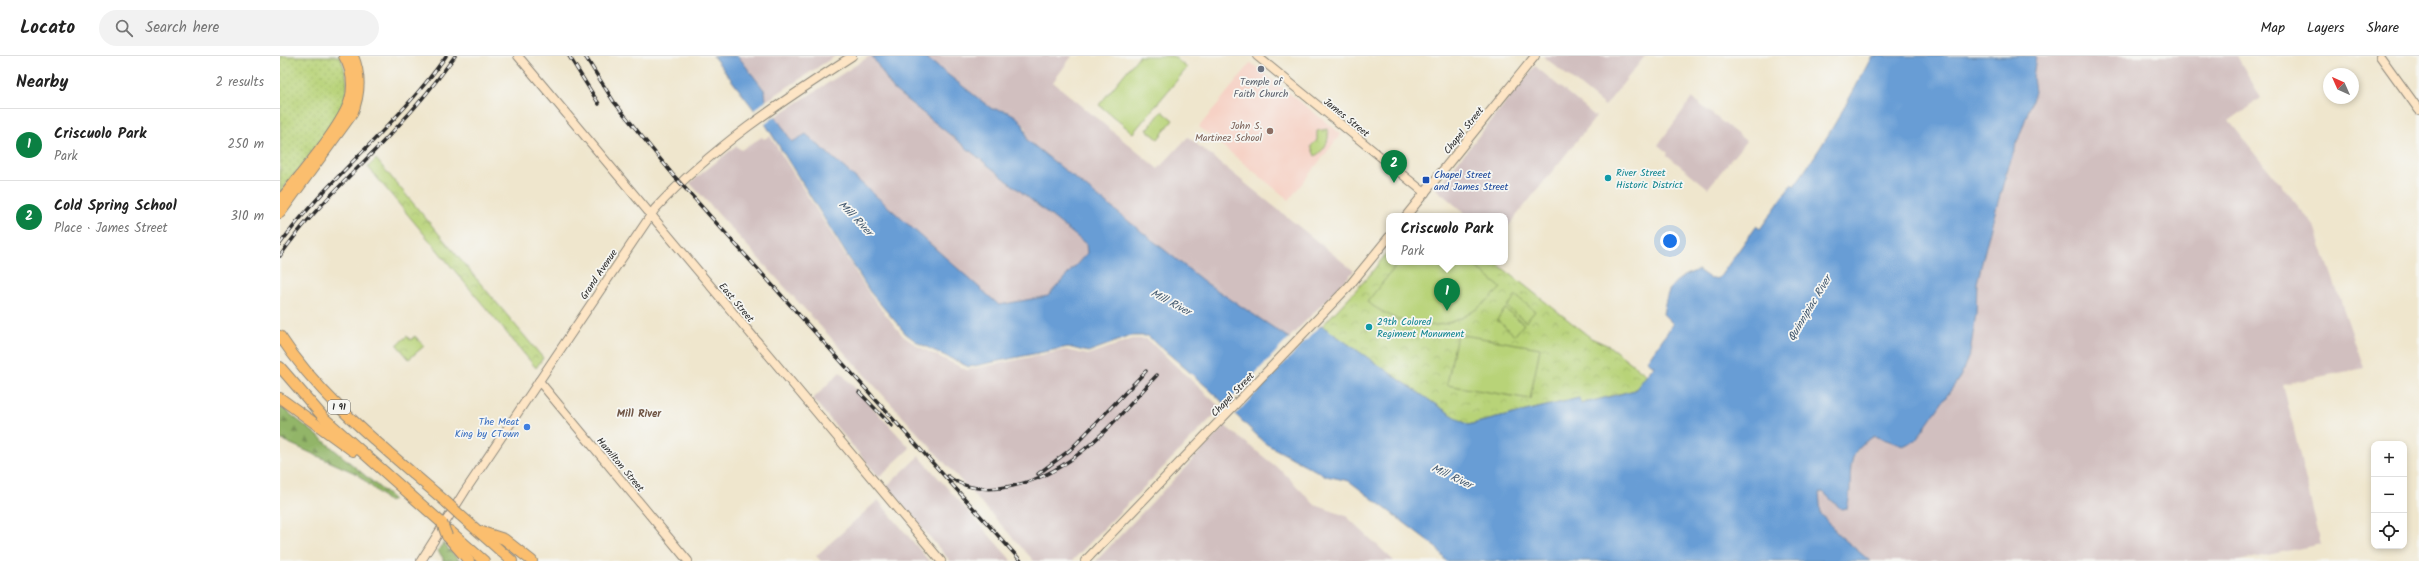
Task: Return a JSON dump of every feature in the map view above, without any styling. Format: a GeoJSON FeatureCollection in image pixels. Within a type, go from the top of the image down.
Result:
{"type":"FeatureCollection","features":[{"type":"Feature","properties":{"kind":"highway"},"geometry":{"type":"LineString","coordinates":[[280,201],[336,126],[348,106],[352,81],[344,56]]}},
{"type":"Feature","properties":{"kind":"highway"},"geometry":{"type":"LineString","coordinates":[[280,213],[352,114],[359,88],[357,69],[353,56]]}},
{"type":"Feature","properties":{"kind":"highway","name":"I 91"},"geometry":{"type":"LineString","coordinates":[[280,336],[307,373],[334,403],[512,561]]}},
{"type":"Feature","properties":{"kind":"highway","name":"I 91"},"geometry":{"type":"LineString","coordinates":[[280,367],[316,409],[364,455],[438,520],[449,534],[484,561]]}},
{"type":"Feature","properties":{"kind":"highway"},"geometry":{"type":"LineString","coordinates":[[280,398],[346,447],[364,455]]}},
{"type":"Feature","properties":{"kind":"highway"},"geometry":{"type":"LineString","coordinates":[[477,530],[504,539],[532,561]]}},
{"type":"Feature","properties":{"kind":"highway"},"geometry":{"type":"LineString","coordinates":[[449,534],[469,561]]}},
{"type":"Feature","properties":{"kind":"main road","name":"East Street"},"geometry":{"type":"LineString","coordinates":[[518,56],[940,561]]}},
{"type":"Feature","properties":{"kind":"main road","name":"Grand Avenue"},"geometry":{"type":"LineString","coordinates":[[421,561],[465,490],[651,214],[691,171],[758,118],[852,56]]}},
{"type":"Feature","properties":{"kind":"main road","name":"James Street"},"geometry":{"type":"LineString","coordinates":[[1257,56],[1425,193]]}},
{"type":"Feature","properties":{"kind":"main road","name":"Chapel Street"},"geometry":{"type":"LineString","coordinates":[[1408,213],[1535,56]]}},
{"type":"Feature","properties":{"kind":"main road"},"geometry":{"type":"LineString","coordinates":[[2380,56],[2419,110]]}},
{"type":"Feature","properties":{"kind":"main road","name":"Chapel Street"},"geometry":{"type":"LineString","coordinates":[[1085,561],[1349,286],[1386,242]]}},
{"type":"Feature","properties":{"kind":"main road","name":"Hamilton Street"},"geometry":{"type":"LineString","coordinates":[[539,381],[688,561]]}},
{"type":"Feature","properties":{"kind":"shaded area"},"geometry":{"type":"Polygon","coordinates":[[[738,56],[835,56],[766,101],[765,90],[738,56]]]}},
{"type":"Feature","properties":{"kind":"shaded area"},"geometry":{"type":"Polygon","coordinates":[[[872,56],[893,89],[1086,244],[1087,253],[1048,296],[999,305],[806,134],[792,142],[775,117],[872,56]]]}},
{"type":"Feature","properties":{"kind":"shaded area"},"geometry":{"type":"Polygon","coordinates":[[[924,56],[1072,56],[1053,82],[1158,169],[1188,137],[1354,271],[1289,338],[1206,283],[1027,140],[1026,127],[1005,110],[992,109],[924,56]]]}},
{"type":"Feature","properties":{"kind":"shaded area"},"geometry":{"type":"Polygon","coordinates":[[[1543,56],[1645,56],[1605,106],[1543,56]]]}},
{"type":"Feature","properties":{"kind":"shaded area"},"geometry":{"type":"Polygon","coordinates":[[[2036,56],[2237,56],[2261,98],[2229,121],[2315,227],[2364,368],[2283,384],[2321,544],[2238,561],[1870,561],[1838,534],[1821,514],[1819,493],[1823,492],[1828,494],[1841,509],[1849,501],[1849,475],[1853,459],[1863,441],[1875,436],[1903,446],[1942,401],[1960,377],[1970,353],[1976,314],[1977,283],[1989,234],[2006,174],[2035,92],[2033,78],[2036,56]]]}},
{"type":"Feature","properties":{"kind":"shaded area","name":"John S. Martinez School"},"geometry":{"type":"Polygon","coordinates":[[[1251,63],[1341,134],[1289,200],[1199,127],[1251,63]]]}},
{"type":"Feature","properties":{"kind":"shaded area"},"geometry":{"type":"Polygon","coordinates":[[[1535,66],[1596,117],[1508,226],[1508,213],[1464,213],[1436,189],[1535,66]]]}},
{"type":"Feature","properties":{"kind":"shaded area"},"geometry":{"type":"Polygon","coordinates":[[[1692,98],[1746,141],[1708,188],[1667,155],[1668,153],[1658,145],[1692,98]]]}},
{"type":"Feature","properties":{"kind":"shaded area"},"geometry":{"type":"Polygon","coordinates":[[[770,136],[870,295],[903,336],[919,347],[967,370],[1066,350],[1088,355],[1133,339],[1147,339],[1221,408],[1072,561],[1034,561],[690,183],[736,146],[741,150],[762,137],[764,139],[770,136]]]}},
{"type":"Feature","properties":{"kind":"shaded area"},"geometry":{"type":"Polygon","coordinates":[[[840,372],[910,448],[879,477],[813,399],[840,372]]]}},
{"type":"Feature","properties":{"kind":"shaded area"},"geometry":{"type":"Polygon","coordinates":[[[1225,426],[1284,473],[1315,505],[1346,516],[1394,561],[1096,561],[1225,426]]]}},
{"type":"Feature","properties":{"kind":"shaded area"},"geometry":{"type":"Polygon","coordinates":[[[919,456],[1012,561],[950,561],[887,486],[919,456]]]}},
{"type":"Feature","properties":{"kind":"shaded area"},"geometry":{"type":"Polygon","coordinates":[[[878,500],[929,561],[821,561],[816,556],[878,500]]]}},
{"type":"Feature","properties":{"kind":"green space"},"geometry":{"type":"Polygon","coordinates":[[[280,56],[340,56],[345,70],[347,85],[343,105],[328,131],[280,193],[280,56]]]}},
{"type":"Feature","properties":{"kind":"green space"},"geometry":{"type":"Polygon","coordinates":[[[1139,56],[1173,56],[1187,68],[1133,133],[1099,105],[1139,56]]]}},
{"type":"Feature","properties":{"kind":"green space"},"geometry":{"type":"Polygon","coordinates":[[[1162,111],[1173,120],[1158,139],[1147,130],[1162,111]]]}},
{"type":"Feature","properties":{"kind":"green space"},"geometry":{"type":"Polygon","coordinates":[[[1327,129],[1328,137],[1326,145],[1315,156],[1311,146],[1317,140],[1317,131],[1327,129]]]}},
{"type":"Feature","properties":{"kind":"green space"},"geometry":{"type":"Polygon","coordinates":[[[376,159],[543,358],[536,368],[368,167],[376,159]]]}},
{"type":"Feature","properties":{"kind":"green space"},"geometry":{"type":"Polygon","coordinates":[[[1386,254],[1386,265],[1499,265],[1591,338],[1609,346],[1647,375],[1635,390],[1580,404],[1579,398],[1468,425],[1322,326],[1368,277],[1386,254]]]}},
{"type":"Feature","properties":{"kind":"green space"},"geometry":{"type":"Polygon","coordinates":[[[1397,265],[1474,265],[1501,288],[1485,303],[1469,314],[1453,321],[1437,325],[1421,325],[1404,321],[1386,314],[1367,302],[1397,265]]]}},
{"type":"Feature","properties":{"kind":"green space"},"geometry":{"type":"Polygon","coordinates":[[[1516,296],[1535,311],[1526,322],[1507,307],[1516,296]]]}},
{"type":"Feature","properties":{"kind":"green space"},"geometry":{"type":"Polygon","coordinates":[[[1505,309],[1524,324],[1515,335],[1497,320],[1505,309]]]}},
{"type":"Feature","properties":{"kind":"green space"},"geometry":{"type":"Polygon","coordinates":[[[1457,334],[1540,348],[1530,399],[1447,385],[1457,334]]]}},
{"type":"Feature","properties":{"kind":"green space"},"geometry":{"type":"Polygon","coordinates":[[[407,336],[410,340],[415,336],[424,346],[409,359],[397,345],[407,336]]]}},
{"type":"Feature","properties":{"kind":"green space"},"geometry":{"type":"Polygon","coordinates":[[[280,406],[393,499],[389,502],[357,474],[280,439],[280,406]]]}},
{"type":"Feature","properties":{"kind":"green space"},"geometry":{"type":"Polygon","coordinates":[[[443,543],[460,561],[443,561],[443,558],[438,551],[443,543]]]}},
{"type":"Feature","properties":{"kind":"water","name":"Quinnipiac River"},"geometry":{"type":"Polygon","coordinates":[[[713,56],[738,56],[765,91],[766,101],[792,142],[806,134],[999,305],[1048,296],[1087,253],[1086,244],[893,89],[872,56],[924,56],[992,109],[1006,111],[1017,117],[1024,126],[1027,140],[1206,283],[1289,338],[1322,326],[1468,425],[1579,398],[1581,404],[1635,390],[1654,366],[1647,361],[1673,324],[1663,314],[1667,297],[1672,286],[1676,281],[1698,270],[1711,279],[1719,278],[1756,226],[1760,229],[1792,184],[1794,186],[1805,171],[1835,123],[1872,56],[2036,56],[2033,78],[2035,92],[2006,174],[1989,234],[1977,283],[1976,314],[1970,353],[1960,377],[1916,440],[1903,446],[1875,436],[1864,443],[1857,450],[1851,468],[1847,508],[1841,509],[1823,492],[1819,493],[1821,514],[1838,534],[1870,561],[1446,561],[1435,546],[1349,481],[1326,476],[1266,444],[1208,388],[1148,336],[1131,336],[1088,352],[1068,347],[969,367],[920,344],[906,334],[870,292],[766,125],[713,56]]]}},
{"type":"Feature","properties":{"kind":"pier"},"geometry":{"type":"Polygon","coordinates":[[[768,99],[777,115],[764,125],[754,110],[768,99]]]}},
{"type":"Feature","properties":{"kind":"pier"},"geometry":{"type":"Polygon","coordinates":[[[1321,325],[1234,416],[1224,406],[1292,335],[1321,325]]]}},
{"type":"Feature","properties":{"kind":"railway"},"geometry":{"type":"LineString","coordinates":[[280,244],[320,196],[407,105],[446,56]]}},
{"type":"Feature","properties":{"kind":"railway"},"geometry":{"type":"LineString","coordinates":[[280,256],[321,205],[412,110],[455,56]]}},
{"type":"Feature","properties":{"kind":"railway"},"geometry":{"type":"LineString","coordinates":[[569,56],[599,104]]}},
{"type":"Feature","properties":{"kind":"railway"},"geometry":{"type":"LineString","coordinates":[[585,56],[614,102],[674,176],[1021,561]]}},
{"type":"Feature","properties":{"kind":"railway"},"geometry":{"type":"LineString","coordinates":[[1038,474],[1070,450],[1146,371]]}},
{"type":"Feature","properties":{"kind":"railway"},"geometry":{"type":"LineString","coordinates":[[948,476],[966,486],[993,489],[1025,483],[1048,474],[1069,461],[1106,430],[1157,375]]}},
{"type":"Feature","properties":{"kind":"railway"},"geometry":{"type":"LineString","coordinates":[[859,392],[892,426]]}},
{"type":"Feature","properties":{"kind":"place","name":"Temple of Faith Church"},"geometry":{"type":"Point","coordinates":[1261,69]}},
{"type":"Feature","properties":{"kind":"place","name":"John S. Martinez School"},"geometry":{"type":"Point","coordinates":[1270,131]}},
{"type":"Feature","properties":{"kind":"place","name":"River Street Historic District"},"geometry":{"type":"Point","coordinates":[1608,178]}},
{"type":"Feature","properties":{"kind":"place","name":"Chapel Street and James Street"},"geometry":{"type":"Point","coordinates":[1426,180]}},
{"type":"Feature","properties":{"kind":"place","name":"Cold Spring School"},"geometry":{"type":"Point","coordinates":[1394,183]}},
{"type":"Feature","properties":{"kind":"place","name":"Criscuolo Park"},"geometry":{"type":"Point","coordinates":[1447,311]}},
{"type":"Feature","properties":{"kind":"place","name":"29th Colored Regiment Monument"},"geometry":{"type":"Point","coordinates":[1369,327]}},
{"type":"Feature","properties":{"kind":"place","name":"The Meat King by CTown"},"geometry":{"type":"Point","coordinates":[527,427]}},
{"type":"Feature","properties":{"kind":"district","name":"Mill River"},"geometry":{"type":"Point","coordinates":[639,413]}}]}
